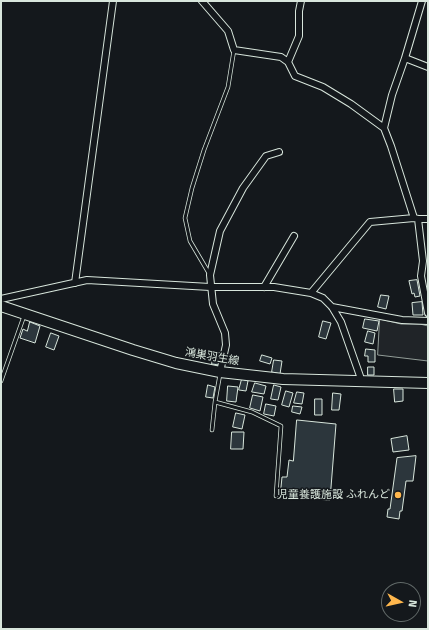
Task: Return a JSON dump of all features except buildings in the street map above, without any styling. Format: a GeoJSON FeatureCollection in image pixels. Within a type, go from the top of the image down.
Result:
{"type":"FeatureCollection","features":[{"type":"Feature","properties":{"kind":"main road","name":"鴻巣羽生線"},"geometry":{"type":"LineString","coordinates":[[1,306],[169,361],[220,372],[283,379],[428,383]]}},
{"type":"Feature","properties":{"kind":"street"},"geometry":{"type":"LineString","coordinates":[[75,282],[113,1]]}},
{"type":"Feature","properties":{"kind":"street"},"geometry":{"type":"LineString","coordinates":[[202,1],[228,31],[234,50],[281,57],[288,62],[295,76],[323,87],[351,104],[384,128],[416,219],[423,261],[421,276],[428,313]]}},
{"type":"Feature","properties":{"kind":"street"},"geometry":{"type":"LineString","coordinates":[[288,62],[299,36],[299,11],[301,1]]}},
{"type":"Feature","properties":{"kind":"street"},"geometry":{"type":"LineString","coordinates":[[384,128],[392,95],[422,1]]}},
{"type":"Feature","properties":{"kind":"street"},"geometry":{"type":"LineString","coordinates":[[405,58],[428,66]]}},
{"type":"Feature","properties":{"kind":"street"},"geometry":{"type":"LineString","coordinates":[[220,372],[226,345],[225,333],[213,304],[210,287],[210,275],[220,231],[243,188],[266,156],[279,152]]}},
{"type":"Feature","properties":{"kind":"street"},"geometry":{"type":"LineString","coordinates":[[311,293],[370,222],[428,219]]}},
{"type":"Feature","properties":{"kind":"street"},"geometry":{"type":"LineString","coordinates":[[264,287],[294,236]]}},
{"type":"Feature","properties":{"kind":"street"},"geometry":{"type":"LineString","coordinates":[[1,300],[87,280],[210,287],[274,287],[311,293],[323,298],[332,307],[340,322],[361,381]]}},
{"type":"Feature","properties":{"kind":"street"},"geometry":{"type":"LineString","coordinates":[[332,307],[402,320],[428,321]]}},
{"type":"Feature","properties":{"kind":"lane"},"geometry":{"type":"LineString","coordinates":[[210,275],[190,241],[185,218],[192,188],[204,150],[228,87],[234,50]]}},
{"type":"Feature","properties":{"kind":"lane"},"geometry":{"type":"LineString","coordinates":[[1,381],[25,314]]}},
{"type":"Feature","properties":{"kind":"lane"},"geometry":{"type":"LineString","coordinates":[[212,430],[220,372]]}},
{"type":"Feature","properties":{"kind":"lane"},"geometry":{"type":"LineString","coordinates":[[215,402],[252,412],[281,426],[276,496]]}},
{"type":"Feature","properties":{"kind":"shaded area"},"geometry":{"type":"Polygon","coordinates":[[[380,319],[401,324],[420,324],[428,326],[428,361],[378,355],[380,319]]]}},
{"type":"Feature","properties":{"kind":"place","name":"児童養護施設 ふれんど"},"geometry":{"type":"Point","coordinates":[398,495]}}]}
